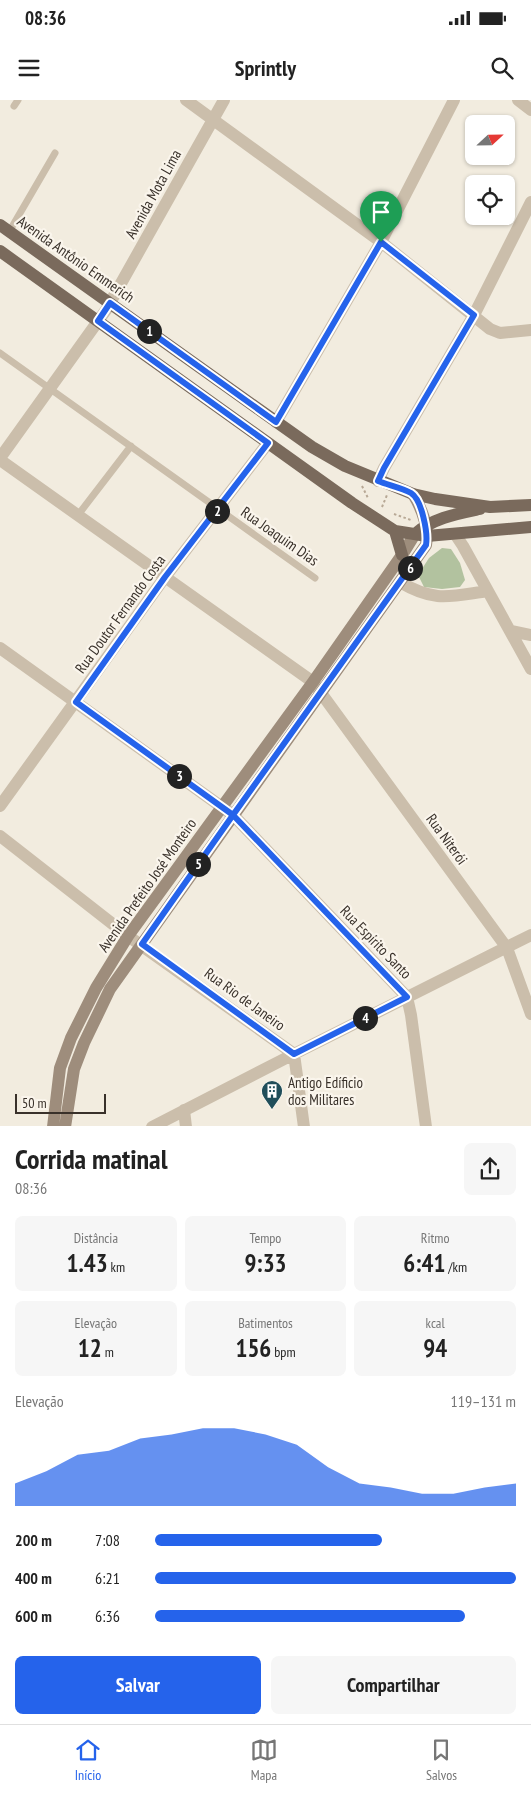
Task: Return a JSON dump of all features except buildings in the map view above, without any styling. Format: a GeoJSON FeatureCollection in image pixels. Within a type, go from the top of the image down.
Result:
{"type":"FeatureCollection","features":[{"type":"Feature","properties":{"kind":"main road","name":"Avenida Antônio Emmerich"},"geometry":{"type":"LineString","coordinates":[[4,228],[276,422],[331,458],[378,481],[413,494],[490,507],[531,505]]}},
{"type":"Feature","properties":{"kind":"main road"},"geometry":{"type":"LineString","coordinates":[[0,251],[377,521],[395,530],[455,534],[531,527]]}},
{"type":"Feature","properties":{"kind":"main road"},"geometry":{"type":"LineString","coordinates":[[413,494],[420,508],[422,532]]}},
{"type":"Feature","properties":{"kind":"main road"},"geometry":{"type":"LineString","coordinates":[[422,532],[449,516],[490,507]]}},
{"type":"Feature","properties":{"kind":"main road"},"geometry":{"type":"LineString","coordinates":[[449,516],[448,525],[455,534]]}},
{"type":"Feature","properties":{"kind":"main road"},"geometry":{"type":"LineString","coordinates":[[395,530],[402,555]]}},
{"type":"Feature","properties":{"kind":"main road","name":"Avenida Prefeito José Monteiro"},"geometry":{"type":"LineString","coordinates":[[65,1126],[74,1069],[84,1043],[110,989],[142,944],[313,682],[402,555],[422,532]]}},
{"type":"Feature","properties":{"kind":"main road","name":"Avenida Prefeito José Monteiro"},"geometry":{"type":"LineString","coordinates":[[53,1126],[60,1068],[71,1038],[96,988],[128,936],[321,692],[426,545],[422,532]]}},
{"type":"Feature","properties":{"kind":"street"},"geometry":{"type":"LineString","coordinates":[[186,100],[381,242],[490,329],[500,333],[531,330]]}},
{"type":"Feature","properties":{"kind":"street","name":"Avenida Mota Lima"},"geometry":{"type":"LineString","coordinates":[[0,459],[110,303],[224,100]]}},
{"type":"Feature","properties":{"kind":"street"},"geometry":{"type":"LineString","coordinates":[[276,422],[381,242],[454,100]]}},
{"type":"Feature","properties":{"kind":"street"},"geometry":{"type":"LineString","coordinates":[[518,100],[531,110]]}},
{"type":"Feature","properties":{"kind":"street"},"geometry":{"type":"LineString","coordinates":[[378,481],[474,315],[531,202]]}},
{"type":"Feature","properties":{"kind":"street","name":"Rua Doutor Fernando Costa"},"geometry":{"type":"LineString","coordinates":[[0,806],[165,577],[268,443]]}},
{"type":"Feature","properties":{"kind":"street","name":"Rua Niterói"},"geometry":{"type":"LineString","coordinates":[[0,459],[313,682],[506,948],[531,1014]]}},
{"type":"Feature","properties":{"kind":"street"},"geometry":{"type":"LineString","coordinates":[[455,534],[531,669]]}},
{"type":"Feature","properties":{"kind":"street"},"geometry":{"type":"LineString","coordinates":[[400,582],[422,594],[438,597],[488,590]]}},
{"type":"Feature","properties":{"kind":"street"},"geometry":{"type":"LineString","coordinates":[[511,631],[531,635]]}},
{"type":"Feature","properties":{"kind":"street","name":"Rua Espírito Santo"},"geometry":{"type":"LineString","coordinates":[[0,648],[228,811],[407,997],[426,1126]]}},
{"type":"Feature","properties":{"kind":"street","name":"Rua Rio de Janeiro"},"geometry":{"type":"LineString","coordinates":[[0,836],[128,936],[142,944],[294,1054]]}},
{"type":"Feature","properties":{"kind":"street"},"geometry":{"type":"LineString","coordinates":[[152,1126],[531,935]]}},
{"type":"Feature","properties":{"kind":"street"},"geometry":{"type":"LineString","coordinates":[[294,1054],[304,1126]]}},
{"type":"Feature","properties":{"kind":"street"},"geometry":{"type":"LineString","coordinates":[[184,1110],[186,1126]]}},
{"type":"Feature","properties":{"kind":"lane"},"geometry":{"type":"LineString","coordinates":[[4,228],[55,153]]}},
{"type":"Feature","properties":{"kind":"lane","name":"Rua Joaquim Dias"},"geometry":{"type":"LineString","coordinates":[[0,353],[315,578]]}},
{"type":"Feature","properties":{"kind":"lane"},"geometry":{"type":"LineString","coordinates":[[78,515],[131,446]]}},
{"type":"Feature","properties":{"kind":"path"},"geometry":{"type":"LineString","coordinates":[[381,511],[388,492]]}},
{"type":"Feature","properties":{"kind":"green space"},"geometry":{"type":"Polygon","coordinates":[[[442,548],[451,549],[460,563],[465,580],[460,587],[442,589],[424,587],[418,575],[429,558],[442,548]]]}},
{"type":"Feature","properties":{"kind":"place","name":"Antigo Edíficio dos Militares"},"geometry":{"type":"Point","coordinates":[272,1110]}},
{"type":"Feature","properties":{"kind":"route"},"geometry":{"type":"LineString","coordinates":[[381,242],[276,422],[110,303],[98,321],[268,443],[165,577],[76,702],[233,815],[407,997],[294,1054],[142,944],[233,815],[414,564],[426,545],[428,536],[425,523],[418,502],[413,494],[378,481],[474,315],[381,242]]}}]}
